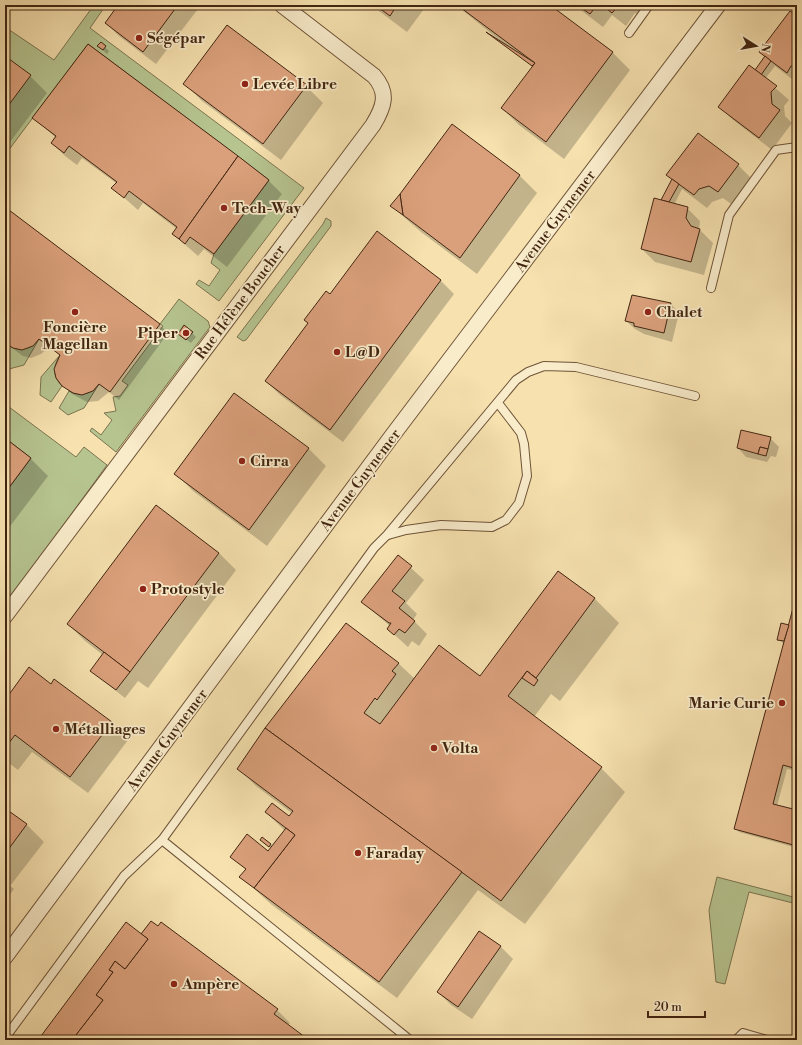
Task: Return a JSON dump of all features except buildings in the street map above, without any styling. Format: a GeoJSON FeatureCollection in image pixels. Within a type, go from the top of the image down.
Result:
{"type":"FeatureCollection","features":[{"type":"Feature","properties":{"kind":"street","name":"Rue Hélène Boucher"},"geometry":{"type":"LineString","coordinates":[[5,616],[373,125],[382,109],[384,94],[374,76],[282,5]]}},
{"type":"Feature","properties":{"kind":"street","name":"Avenue Guynemer"},"geometry":{"type":"LineString","coordinates":[[5,957],[392,436],[718,5]]}},
{"type":"Feature","properties":{"kind":"lane"},"geometry":{"type":"LineString","coordinates":[[629,33],[649,5]]}},
{"type":"Feature","properties":{"kind":"lane"},"geometry":{"type":"LineString","coordinates":[[711,288],[729,215],[776,150],[797,147]]}},
{"type":"Feature","properties":{"kind":"lane"},"geometry":{"type":"LineString","coordinates":[[5,1038],[124,876],[162,840],[374,548],[387,535],[516,380],[528,372],[544,366],[576,368],[695,396]]}},
{"type":"Feature","properties":{"kind":"lane"},"geometry":{"type":"LineString","coordinates":[[387,535],[406,530],[442,526],[492,528],[506,520],[519,503],[527,476],[524,444],[521,433],[498,403]]}},
{"type":"Feature","properties":{"kind":"lane"},"geometry":{"type":"LineString","coordinates":[[162,840],[410,1040]]}},
{"type":"Feature","properties":{"kind":"lane"},"geometry":{"type":"LineString","coordinates":[[736,1040],[743,1033],[767,1040]]}},
{"type":"Feature","properties":{"kind":"green space"},"geometry":{"type":"Polygon","coordinates":[[[94,5],[106,5],[90,28],[304,188],[219,301],[196,284],[199,280],[209,286],[220,270],[211,263],[214,254],[269,180],[88,44],[5,155],[5,27],[54,60],[94,5]]]}},
{"type":"Feature","properties":{"kind":"green space"},"geometry":{"type":"Polygon","coordinates":[[[326,218],[331,221],[331,226],[246,340],[243,341],[237,337],[323,224],[326,218]]]}},
{"type":"Feature","properties":{"kind":"green space"},"geometry":{"type":"Polygon","coordinates":[[[179,299],[208,321],[210,327],[116,452],[90,431],[92,428],[101,435],[112,420],[104,413],[116,411],[113,397],[120,396],[128,385],[122,381],[163,326],[160,324],[179,299]]]}},
{"type":"Feature","properties":{"kind":"green space"},"geometry":{"type":"Polygon","coordinates":[[[39,339],[24,365],[9,369],[5,366],[5,352],[9,346],[22,349],[33,345],[39,339]]]}},
{"type":"Feature","properties":{"kind":"green space"},"geometry":{"type":"Polygon","coordinates":[[[60,355],[55,367],[55,375],[62,386],[51,402],[40,395],[41,377],[60,355]]]}},
{"type":"Feature","properties":{"kind":"green space"},"geometry":{"type":"Polygon","coordinates":[[[99,384],[84,408],[68,415],[59,408],[69,391],[78,394],[86,394],[99,384]]]}},
{"type":"Feature","properties":{"kind":"green space"},"geometry":{"type":"Polygon","coordinates":[[[5,404],[76,457],[84,447],[107,465],[5,605],[5,493],[31,458],[5,438],[5,404]]]}},
{"type":"Feature","properties":{"kind":"green space"},"geometry":{"type":"Polygon","coordinates":[[[717,877],[797,898],[797,904],[749,892],[725,984],[716,982],[709,910],[717,877]]]}},
{"type":"Feature","properties":{"kind":"place","name":"Ségépar"},"geometry":{"type":"Point","coordinates":[139,38]}},
{"type":"Feature","properties":{"kind":"place","name":"Levée Libre"},"geometry":{"type":"Point","coordinates":[245,84]}},
{"type":"Feature","properties":{"kind":"place","name":"Tech-Way"},"geometry":{"type":"Point","coordinates":[224,208]}},
{"type":"Feature","properties":{"kind":"place","name":"Foncière Magellan"},"geometry":{"type":"Point","coordinates":[75,312]}},
{"type":"Feature","properties":{"kind":"place","name":"Chalet"},"geometry":{"type":"Point","coordinates":[648,312]}},
{"type":"Feature","properties":{"kind":"place","name":"Piper"},"geometry":{"type":"Point","coordinates":[186,333]}},
{"type":"Feature","properties":{"kind":"place","name":"L@D"},"geometry":{"type":"Point","coordinates":[337,352]}},
{"type":"Feature","properties":{"kind":"place","name":"Cirra"},"geometry":{"type":"Point","coordinates":[242,461]}},
{"type":"Feature","properties":{"kind":"place","name":"Protostyle"},"geometry":{"type":"Point","coordinates":[143,589]}},
{"type":"Feature","properties":{"kind":"place","name":"Marie Curie"},"geometry":{"type":"Point","coordinates":[782,703]}},
{"type":"Feature","properties":{"kind":"place","name":"Métalliages"},"geometry":{"type":"Point","coordinates":[56,729]}},
{"type":"Feature","properties":{"kind":"place","name":"Volta"},"geometry":{"type":"Point","coordinates":[434,748]}},
{"type":"Feature","properties":{"kind":"place","name":"Faraday"},"geometry":{"type":"Point","coordinates":[358,853]}},
{"type":"Feature","properties":{"kind":"place","name":"Ampère"},"geometry":{"type":"Point","coordinates":[174,984]}}]}
